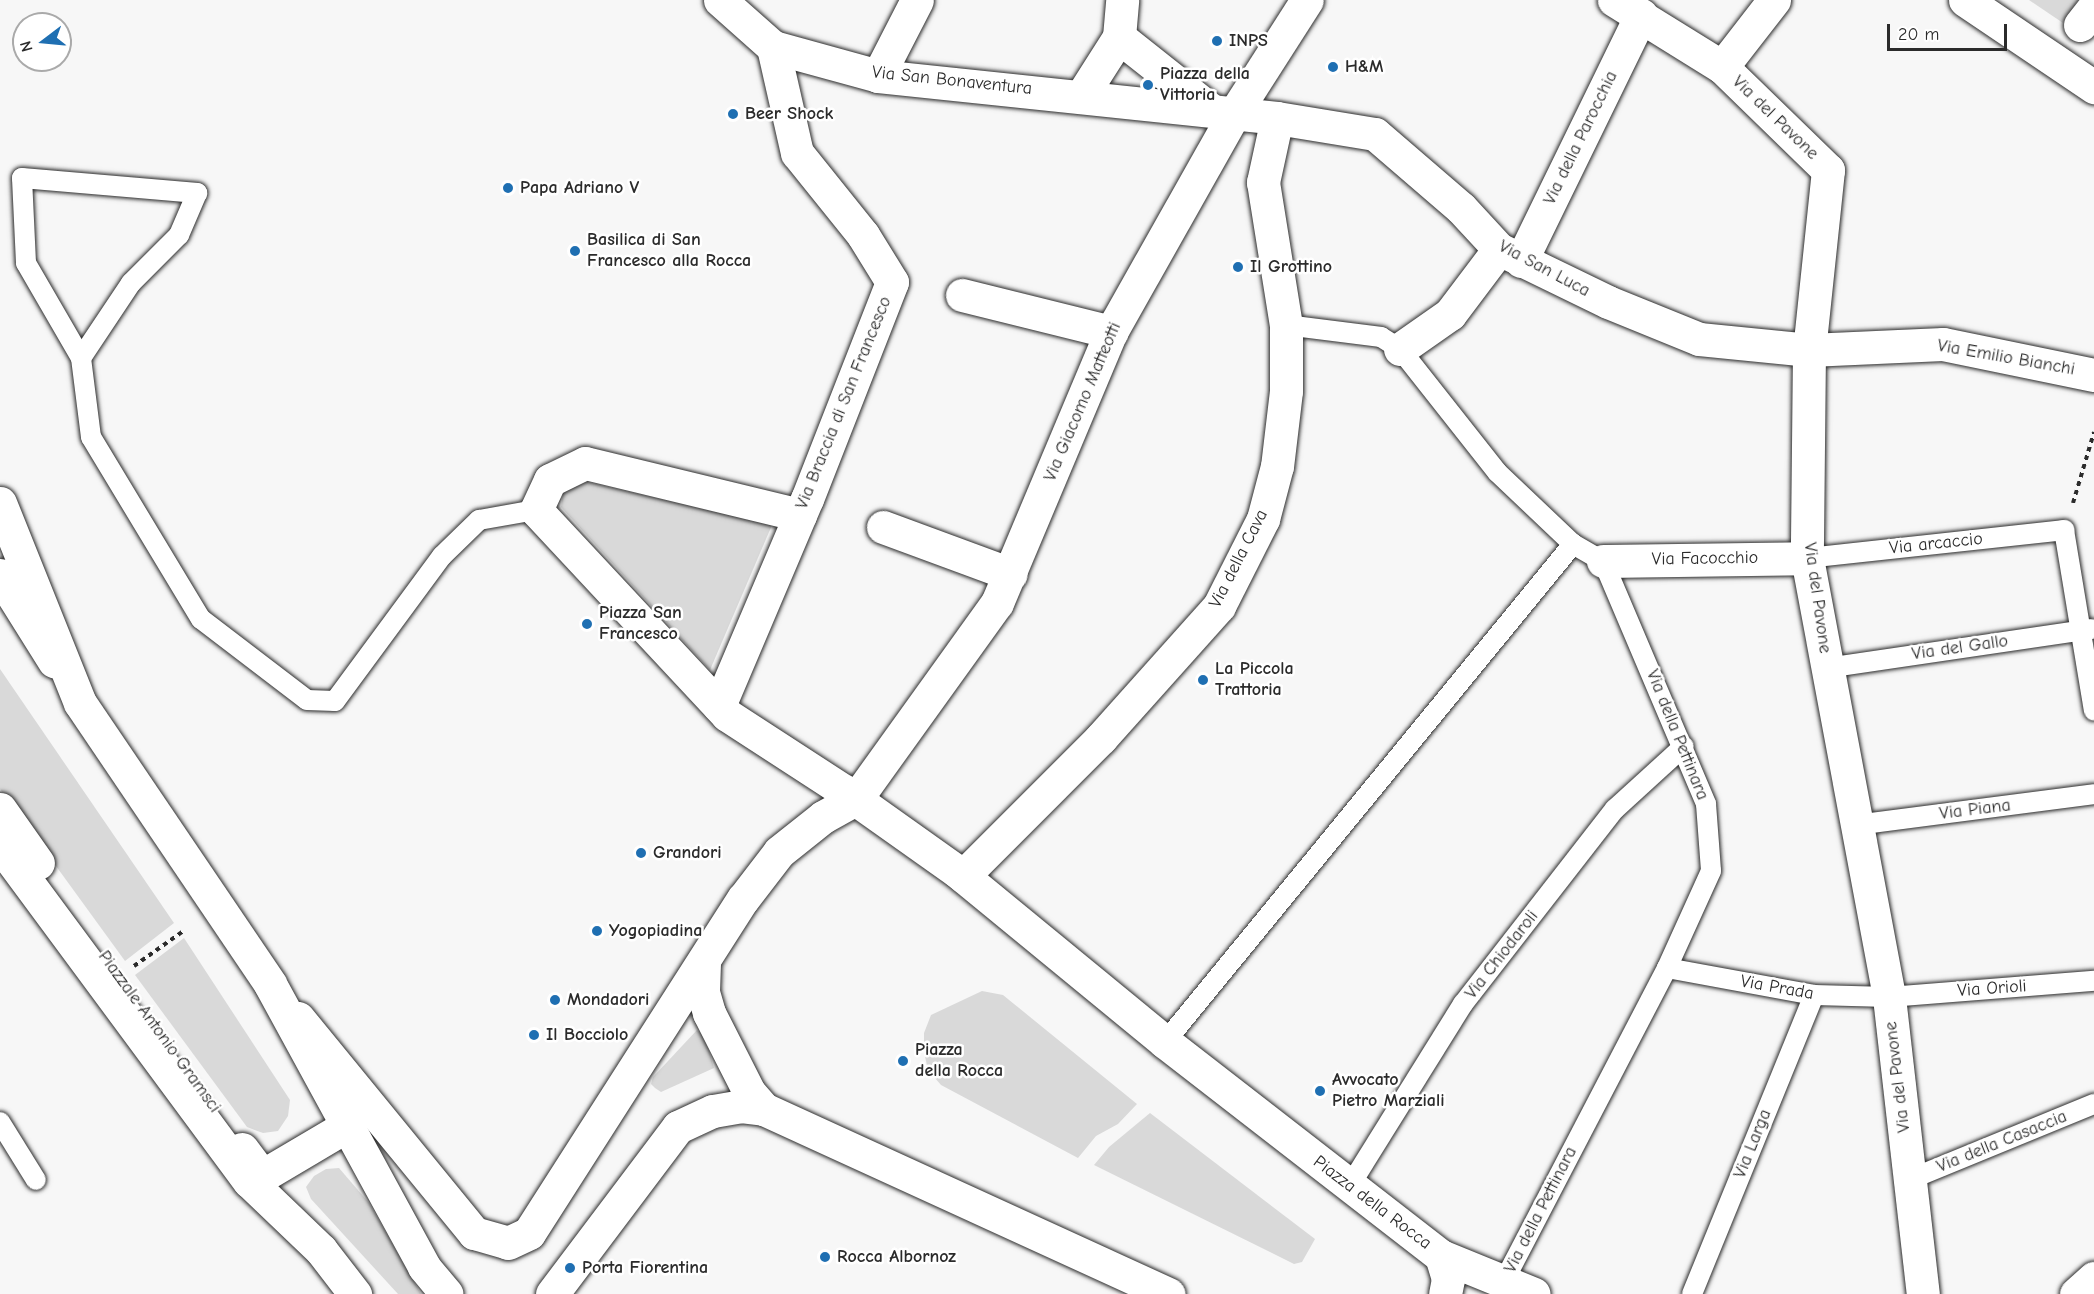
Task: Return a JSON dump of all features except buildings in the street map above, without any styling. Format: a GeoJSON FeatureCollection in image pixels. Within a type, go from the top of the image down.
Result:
{"type":"FeatureCollection","features":[{"type":"Feature","properties":{"kind":"street","name":"Via San Bonaventura"},"geometry":{"type":"LineString","coordinates":[[720,0],[773,47],[878,76],[1072,94]]}},
{"type":"Feature","properties":{"kind":"street"},"geometry":{"type":"LineString","coordinates":[[878,76],[917,0]]}},
{"type":"Feature","properties":{"kind":"street"},"geometry":{"type":"LineString","coordinates":[[1072,94],[1119,37],[1122,0]]}},
{"type":"Feature","properties":{"kind":"street","name":"Via Giacomo Matteotti"},"geometry":{"type":"LineString","coordinates":[[856,800],[997,603],[1111,333],[1222,112],[1307,0]]}},
{"type":"Feature","properties":{"kind":"street"},"geometry":{"type":"LineString","coordinates":[[1722,67],[1774,0]]}},
{"type":"Feature","properties":{"kind":"street"},"geometry":{"type":"LineString","coordinates":[[1965,0],[2094,87]]}},
{"type":"Feature","properties":{"kind":"street","name":"Via del Pavone"},"geometry":{"type":"LineString","coordinates":[[1628,8],[1722,67],[1828,170],[1809,350],[1807,558],[1889,998],[1923,1294]]}},
{"type":"Feature","properties":{"kind":"street","name":"Via della Parocchia"},"geometry":{"type":"LineString","coordinates":[[1400,349],[1450,314],[1510,255],[1628,8]]}},
{"type":"Feature","properties":{"kind":"street"},"geometry":{"type":"LineString","coordinates":[[1119,37],[1222,112]]}},
{"type":"Feature","properties":{"kind":"street","name":"Via Braccia di San Francesco"},"geometry":{"type":"LineString","coordinates":[[719,705],[804,504],[892,282],[862,236],[797,153],[773,47]]}},
{"type":"Feature","properties":{"kind":"street"},"geometry":{"type":"LineString","coordinates":[[1072,94],[1277,118]]}},
{"type":"Feature","properties":{"kind":"street","name":"Via San Luca"},"geometry":{"type":"LineString","coordinates":[[1277,118],[1375,134],[1461,208],[1510,255],[1608,302],[1700,339],[1809,350]]}},
{"type":"Feature","properties":{"kind":"street","name":"Via della Cava"},"geometry":{"type":"LineString","coordinates":[[963,876],[1101,738],[1219,606],[1263,519],[1277,466],[1286,391],[1286,326],[1263,182],[1277,118]]}},
{"type":"Feature","properties":{"kind":"street"},"geometry":{"type":"LineString","coordinates":[[962,295],[1111,333]]}},
{"type":"Feature","properties":{"kind":"street","name":"Via Emilio Bianchi"},"geometry":{"type":"LineString","coordinates":[[1809,350],[1943,344],[2094,375]]}},
{"type":"Feature","properties":{"kind":"street"},"geometry":{"type":"LineString","coordinates":[[719,705],[536,510],[550,480],[585,463],[804,504]]}},
{"type":"Feature","properties":{"kind":"street"},"geometry":{"type":"LineString","coordinates":[[0,503],[80,703]]}},
{"type":"Feature","properties":{"kind":"street"},"geometry":{"type":"LineString","coordinates":[[883,527],[1011,574]]}},
{"type":"Feature","properties":{"kind":"street","name":"Via Facocchio"},"geometry":{"type":"LineString","coordinates":[[1603,561],[1807,558]]}},
{"type":"Feature","properties":{"kind":"street"},"geometry":{"type":"LineString","coordinates":[[0,575],[80,703],[270,984],[474,1233],[508,1243],[530,1233],[743,899],[779,852],[823,817],[856,800]]}},
{"type":"Feature","properties":{"kind":"street"},"geometry":{"type":"LineString","coordinates":[[0,598],[80,703]]}},
{"type":"Feature","properties":{"kind":"street","name":"Piazza della Rocca"},"geometry":{"type":"LineString","coordinates":[[719,705],[727,715],[856,800],[963,876],[1165,1042],[1349,1187],[1441,1256],[1534,1294]]}},
{"type":"Feature","properties":{"kind":"street","name":"Piazzale Antonio Gramsci"},"geometry":{"type":"LineString","coordinates":[[0,809],[262,1176],[345,1127]]}},
{"type":"Feature","properties":{"kind":"street","name":"Piazzale Antonio Gramsci"},"geometry":{"type":"LineString","coordinates":[[0,845],[249,1181],[321,1250],[355,1294]]}},
{"type":"Feature","properties":{"kind":"street"},"geometry":{"type":"LineString","coordinates":[[704,963],[703,992],[709,1013],[749,1092],[764,1109]]}},
{"type":"Feature","properties":{"kind":"street"},"geometry":{"type":"LineString","coordinates":[[270,984],[345,1127],[424,1267],[447,1294]]}},
{"type":"Feature","properties":{"kind":"street"},"geometry":{"type":"LineString","coordinates":[[561,1281],[678,1126],[713,1111],[741,1106],[764,1109],[1169,1294]]}},
{"type":"Feature","properties":{"kind":"street"},"geometry":{"type":"LineString","coordinates":[[1441,1256],[1448,1279],[1444,1294]]}},
{"type":"Feature","properties":{"kind":"street"},"geometry":{"type":"LineString","coordinates":[[2076,1294],[2094,1278]]}},
{"type":"Feature","properties":{"kind":"lane"},"geometry":{"type":"LineString","coordinates":[[81,358],[131,284],[179,235],[197,193],[22,178],[26,263],[81,358],[91,437],[201,619],[307,699],[334,701],[442,556],[479,520],[536,510]]}},
{"type":"Feature","properties":{"kind":"lane"},"geometry":{"type":"LineString","coordinates":[[1286,326],[1381,337],[1400,349],[1497,472],[1574,544],[1603,561]]}},
{"type":"Feature","properties":{"kind":"lane"},"geometry":{"type":"LineString","coordinates":[[2064,530],[2087,630],[2094,711]]}},
{"type":"Feature","properties":{"kind":"lane","name":"Via arcaccio"},"geometry":{"type":"LineString","coordinates":[[1807,558],[2064,530]]}},
{"type":"Feature","properties":{"kind":"lane"},"geometry":{"type":"LineString","coordinates":[[1165,1042],[1574,544]]}},
{"type":"Feature","properties":{"kind":"lane","name":"Via della Pettinara"},"geometry":{"type":"LineString","coordinates":[[1504,1281],[1667,968],[1711,871],[1706,804],[1684,746],[1603,561]]}},
{"type":"Feature","properties":{"kind":"lane","name":"Via del Gallo"},"geometry":{"type":"LineString","coordinates":[[1827,668],[2087,630]]}},
{"type":"Feature","properties":{"kind":"lane","name":"Via Chiodaroli"},"geometry":{"type":"LineString","coordinates":[[1349,1187],[1463,1004],[1615,809],[1684,746]]}},
{"type":"Feature","properties":{"kind":"lane","name":"Via Piana"},"geometry":{"type":"LineString","coordinates":[[1856,825],[2094,794]]}},
{"type":"Feature","properties":{"kind":"lane","name":"Via Prada"},"geometry":{"type":"LineString","coordinates":[[1667,968],[1814,995],[1889,998]]}},
{"type":"Feature","properties":{"kind":"lane","name":"Via Orioli"},"geometry":{"type":"LineString","coordinates":[[1889,998],[2094,981]]}},
{"type":"Feature","properties":{"kind":"lane","name":"Via Larga"},"geometry":{"type":"LineString","coordinates":[[1692,1294],[1814,995]]}},
{"type":"Feature","properties":{"kind":"lane","name":"Via della Casaccia"},"geometry":{"type":"LineString","coordinates":[[1911,1179],[2094,1104]]}},
{"type":"Feature","properties":{"kind":"lane"},"geometry":{"type":"LineString","coordinates":[[0,1122],[36,1180]]}},
{"type":"Feature","properties":{"kind":"path"},"geometry":{"type":"LineString","coordinates":[[2064,530],[2094,432]]}},
{"type":"Feature","properties":{"kind":"shaded area"},"geometry":{"type":"Polygon","coordinates":[[[2029,0],[2078,0],[2063,23],[2029,0]]]}},
{"type":"Feature","properties":{"kind":"shaded area"},"geometry":{"type":"Polygon","coordinates":[[[587,482],[772,525],[710,670],[561,507],[563,493],[572,484],[587,482]]]}},
{"type":"Feature","properties":{"kind":"shaded area"},"geometry":{"type":"Polygon","coordinates":[[[0,669],[174,923],[125,961],[0,789],[0,669]]]}},
{"type":"Feature","properties":{"kind":"shaded area"},"geometry":{"type":"Polygon","coordinates":[[[184,938],[290,1100],[288,1116],[278,1131],[263,1133],[247,1127],[135,975],[184,938]]]}},
{"type":"Feature","properties":{"kind":"shaded area"},"geometry":{"type":"Polygon","coordinates":[[[982,991],[1003,995],[1137,1104],[1118,1124],[1096,1136],[1078,1158],[941,1085],[928,1070],[924,1052],[924,1033],[931,1015],[982,991]]]}},
{"type":"Feature","properties":{"kind":"shaded area"},"geometry":{"type":"Polygon","coordinates":[[[697,1030],[705,1037],[714,1068],[661,1092],[651,1084],[653,1077],[697,1030]]]}},
{"type":"Feature","properties":{"kind":"shaded area"},"geometry":{"type":"Polygon","coordinates":[[[1150,1113],[1315,1239],[1302,1262],[1294,1264],[1094,1165],[1109,1147],[1150,1113]]]}},
{"type":"Feature","properties":{"kind":"shaded area"},"geometry":{"type":"Polygon","coordinates":[[[339,1168],[369,1203],[421,1294],[398,1294],[311,1199],[306,1187],[314,1176],[326,1169],[339,1168]]]}},
{"type":"Feature","properties":{"kind":"place","name":"INPS"},"geometry":{"type":"Point","coordinates":[1217,41]}},
{"type":"Feature","properties":{"kind":"place","name":"H&M"},"geometry":{"type":"Point","coordinates":[1333,67]}},
{"type":"Feature","properties":{"kind":"place","name":"Piazza della Vittoria"},"geometry":{"type":"Point","coordinates":[1148,85]}},
{"type":"Feature","properties":{"kind":"place","name":"Beer Shock"},"geometry":{"type":"Point","coordinates":[733,114]}},
{"type":"Feature","properties":{"kind":"place","name":"Papa Adriano V"},"geometry":{"type":"Point","coordinates":[508,188]}},
{"type":"Feature","properties":{"kind":"place","name":"Basilica di San Francesco alla Rocca"},"geometry":{"type":"Point","coordinates":[575,251]}},
{"type":"Feature","properties":{"kind":"place","name":"Il Grottino"},"geometry":{"type":"Point","coordinates":[1238,267]}},
{"type":"Feature","properties":{"kind":"place","name":"Piazza San Francesco"},"geometry":{"type":"Point","coordinates":[587,624]}},
{"type":"Feature","properties":{"kind":"place","name":"La Piccola Trattoria"},"geometry":{"type":"Point","coordinates":[1203,680]}},
{"type":"Feature","properties":{"kind":"place","name":"Grandori"},"geometry":{"type":"Point","coordinates":[641,853]}},
{"type":"Feature","properties":{"kind":"place","name":"Yogopiadina"},"geometry":{"type":"Point","coordinates":[597,931]}},
{"type":"Feature","properties":{"kind":"place","name":"Mondadori"},"geometry":{"type":"Point","coordinates":[555,1000]}},
{"type":"Feature","properties":{"kind":"place","name":"Il Bocciolo"},"geometry":{"type":"Point","coordinates":[534,1035]}},
{"type":"Feature","properties":{"kind":"place","name":"Piazza della Rocca"},"geometry":{"type":"Point","coordinates":[903,1061]}},
{"type":"Feature","properties":{"kind":"place","name":"Avvocato Pietro Marziali"},"geometry":{"type":"Point","coordinates":[1320,1091]}},
{"type":"Feature","properties":{"kind":"place","name":"Rocca Albornoz"},"geometry":{"type":"Point","coordinates":[825,1257]}},
{"type":"Feature","properties":{"kind":"place","name":"Porta Fiorentina"},"geometry":{"type":"Point","coordinates":[570,1268]}}]}
